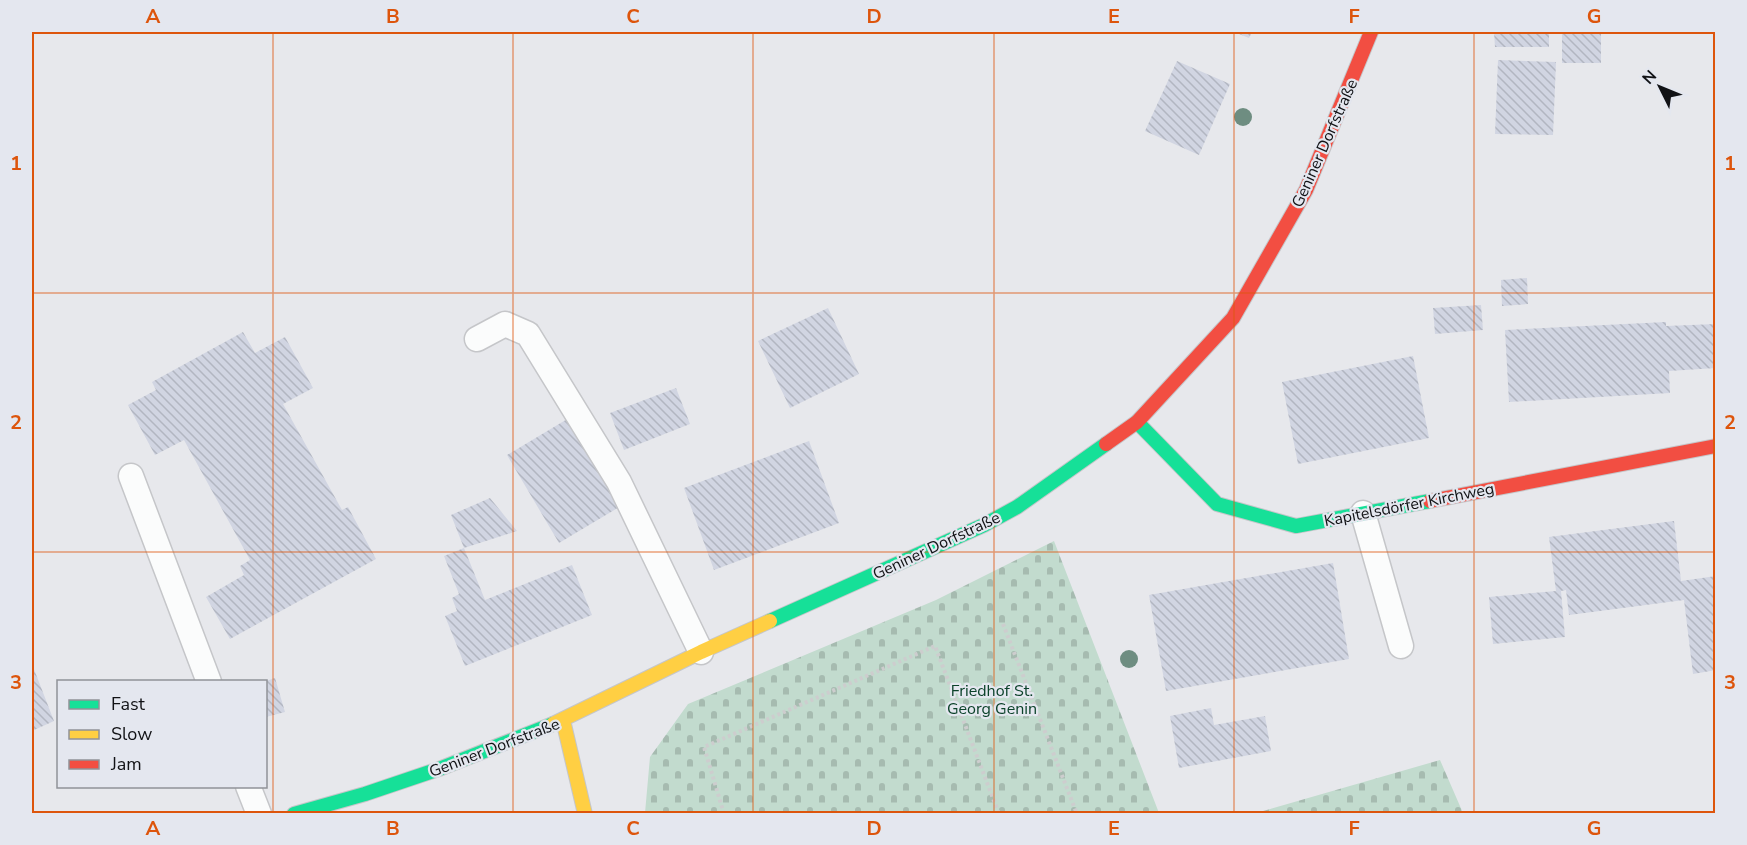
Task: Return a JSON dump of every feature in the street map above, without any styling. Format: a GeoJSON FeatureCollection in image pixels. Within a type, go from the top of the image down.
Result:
{"type":"FeatureCollection","features":[{"type":"Feature","properties":{"kind":"main road","name":"Geniner Dorfstraße"},"geometry":{"type":"LineString","coordinates":[[294,813],[365,794],[439,769],[563,720],[701,652],[992,520],[1017,507],[1137,422],[1233,318],[1306,190],[1371,32]]}},
{"type":"Feature","properties":{"kind":"main road","name":"Kapitelsdörfer Kirchweg"},"geometry":{"type":"LineString","coordinates":[[1137,422],[1217,504],[1296,526],[1716,447]]}},
{"type":"Feature","properties":{"kind":"main road"},"geometry":{"type":"LineString","coordinates":[[563,720],[585,813]]}},
{"type":"Feature","properties":{"kind":"lane"},"geometry":{"type":"LineString","coordinates":[[477,339],[505,324],[528,334],[619,482],[701,652]]}},
{"type":"Feature","properties":{"kind":"lane"},"geometry":{"type":"LineString","coordinates":[[131,476],[209,680]]}},
{"type":"Feature","properties":{"kind":"lane"},"geometry":{"type":"LineString","coordinates":[[1363,513],[1401,646]]}},
{"type":"Feature","properties":{"kind":"lane"},"geometry":{"type":"LineString","coordinates":[[249,788],[259,813]]}},
{"type":"Feature","properties":{"kind":"path"},"geometry":{"type":"LineString","coordinates":[[1003,624],[1077,813]]}},
{"type":"Feature","properties":{"kind":"path"},"geometry":{"type":"LineString","coordinates":[[724,813],[704,747],[935,646],[999,813]]}},
{"type":"Feature","properties":{"kind":"green space","name":"Friedhof St. Georg Genin"},"geometry":{"type":"Polygon","coordinates":[[[1054,541],[1159,813],[645,813],[650,757],[688,704],[936,600],[1054,541]]]}},
{"type":"Feature","properties":{"kind":"green space"},"geometry":{"type":"Polygon","coordinates":[[[1440,760],[1463,813],[1256,813],[1440,760]]]}},
{"type":"Feature","properties":{"kind":"building"},"geometry":{"type":"Polygon","coordinates":[[[1234,32],[1252,32],[1249,38],[1234,32]]]}},
{"type":"Feature","properties":{"kind":"building"},"geometry":{"type":"Polygon","coordinates":[[[1494,32],[1549,32],[1549,47],[1495,47],[1494,32]]]}},
{"type":"Feature","properties":{"kind":"building"},"geometry":{"type":"Polygon","coordinates":[[[1562,32],[1601,32],[1601,63],[1562,63],[1562,32]]]}},
{"type":"Feature","properties":{"kind":"building"},"geometry":{"type":"Polygon","coordinates":[[[1498,60],[1556,62],[1553,135],[1495,134],[1498,60]]]}},
{"type":"Feature","properties":{"kind":"building"},"geometry":{"type":"Polygon","coordinates":[[[1177,61],[1230,84],[1199,155],[1145,131],[1177,61]]]}},
{"type":"Feature","properties":{"kind":"building"},"geometry":{"type":"Polygon","coordinates":[[[1527,278],[1528,304],[1502,306],[1501,280],[1527,278]]]}},
{"type":"Feature","properties":{"kind":"building"},"geometry":{"type":"Polygon","coordinates":[[[1481,305],[1483,330],[1435,334],[1433,308],[1481,305]]]}},
{"type":"Feature","properties":{"kind":"building"},"geometry":{"type":"Polygon","coordinates":[[[828,308],[859,374],[790,408],[758,341],[828,308]]]}},
{"type":"Feature","properties":{"kind":"building"},"geometry":{"type":"Polygon","coordinates":[[[1666,322],[1666,326],[1716,324],[1716,368],[1669,371],[1670,393],[1509,402],[1505,330],[1666,322]]]}},
{"type":"Feature","properties":{"kind":"building"},"geometry":{"type":"Polygon","coordinates":[[[243,332],[255,353],[285,337],[313,388],[283,404],[342,510],[348,507],[376,559],[230,639],[206,597],[244,575],[240,566],[250,560],[184,440],[155,455],[128,405],[156,390],[152,382],[243,332]]]}},
{"type":"Feature","properties":{"kind":"building"},"geometry":{"type":"Polygon","coordinates":[[[1413,356],[1429,438],[1298,464],[1282,382],[1413,356]]]}},
{"type":"Feature","properties":{"kind":"building"},"geometry":{"type":"Polygon","coordinates":[[[676,388],[690,424],[624,450],[610,413],[676,388]]]}},
{"type":"Feature","properties":{"kind":"building"},"geometry":{"type":"Polygon","coordinates":[[[569,418],[621,506],[559,543],[507,455],[569,418]]]}},
{"type":"Feature","properties":{"kind":"building"},"geometry":{"type":"Polygon","coordinates":[[[809,441],[839,523],[714,570],[684,488],[809,441]]]}},
{"type":"Feature","properties":{"kind":"building"},"geometry":{"type":"Polygon","coordinates":[[[490,498],[517,531],[464,548],[451,515],[490,498]]]}},
{"type":"Feature","properties":{"kind":"building"},"geometry":{"type":"Polygon","coordinates":[[[1674,521],[1681,581],[1716,576],[1716,670],[1693,674],[1684,600],[1569,615],[1566,590],[1561,591],[1565,637],[1493,644],[1489,597],[1556,591],[1549,537],[1674,521]]]}},
{"type":"Feature","properties":{"kind":"building"},"geometry":{"type":"Polygon","coordinates":[[[464,548],[485,600],[572,565],[592,615],[465,666],[445,616],[457,611],[452,598],[459,594],[444,556],[464,548]]]}},
{"type":"Feature","properties":{"kind":"building"},"geometry":{"type":"Polygon","coordinates":[[[1333,563],[1349,659],[1166,691],[1149,595],[1333,563]]]}},
{"type":"Feature","properties":{"kind":"building"},"geometry":{"type":"Polygon","coordinates":[[[32,664],[54,721],[32,731],[32,664]]]}},
{"type":"Feature","properties":{"kind":"building"},"geometry":{"type":"Polygon","coordinates":[[[275,678],[285,712],[267,717],[267,681],[275,678]]]}},
{"type":"Feature","properties":{"kind":"building"},"geometry":{"type":"Polygon","coordinates":[[[1211,708],[1214,725],[1265,716],[1271,751],[1179,768],[1170,716],[1211,708]]]}},
{"type":"Feature","properties":{"kind":"traffic: fast"},"geometry":{"type":"LineString","coordinates":[[1137,422],[1217,504],[1296,526],[1430,501]]}},
{"type":"Feature","properties":{"kind":"traffic: fast"},"geometry":{"type":"LineString","coordinates":[[770,621],[984,525],[1017,507],[1106,444]]}},
{"type":"Feature","properties":{"kind":"traffic: fast"},"geometry":{"type":"LineString","coordinates":[[294,814],[365,794],[439,769],[553,724]]}},
{"type":"Feature","properties":{"kind":"traffic: slow"},"geometry":{"type":"LineString","coordinates":[[553,724],[770,621]]}},
{"type":"Feature","properties":{"kind":"traffic: slow"},"geometry":{"type":"LineString","coordinates":[[563,720],[585,814]]}},
{"type":"Feature","properties":{"kind":"traffic: jam"},"geometry":{"type":"LineString","coordinates":[[1106,444],[1137,422],[1233,318],[1306,190],[1371,32]]}},
{"type":"Feature","properties":{"kind":"traffic: jam"},"geometry":{"type":"LineString","coordinates":[[1430,501],[1716,446]]}}]}
